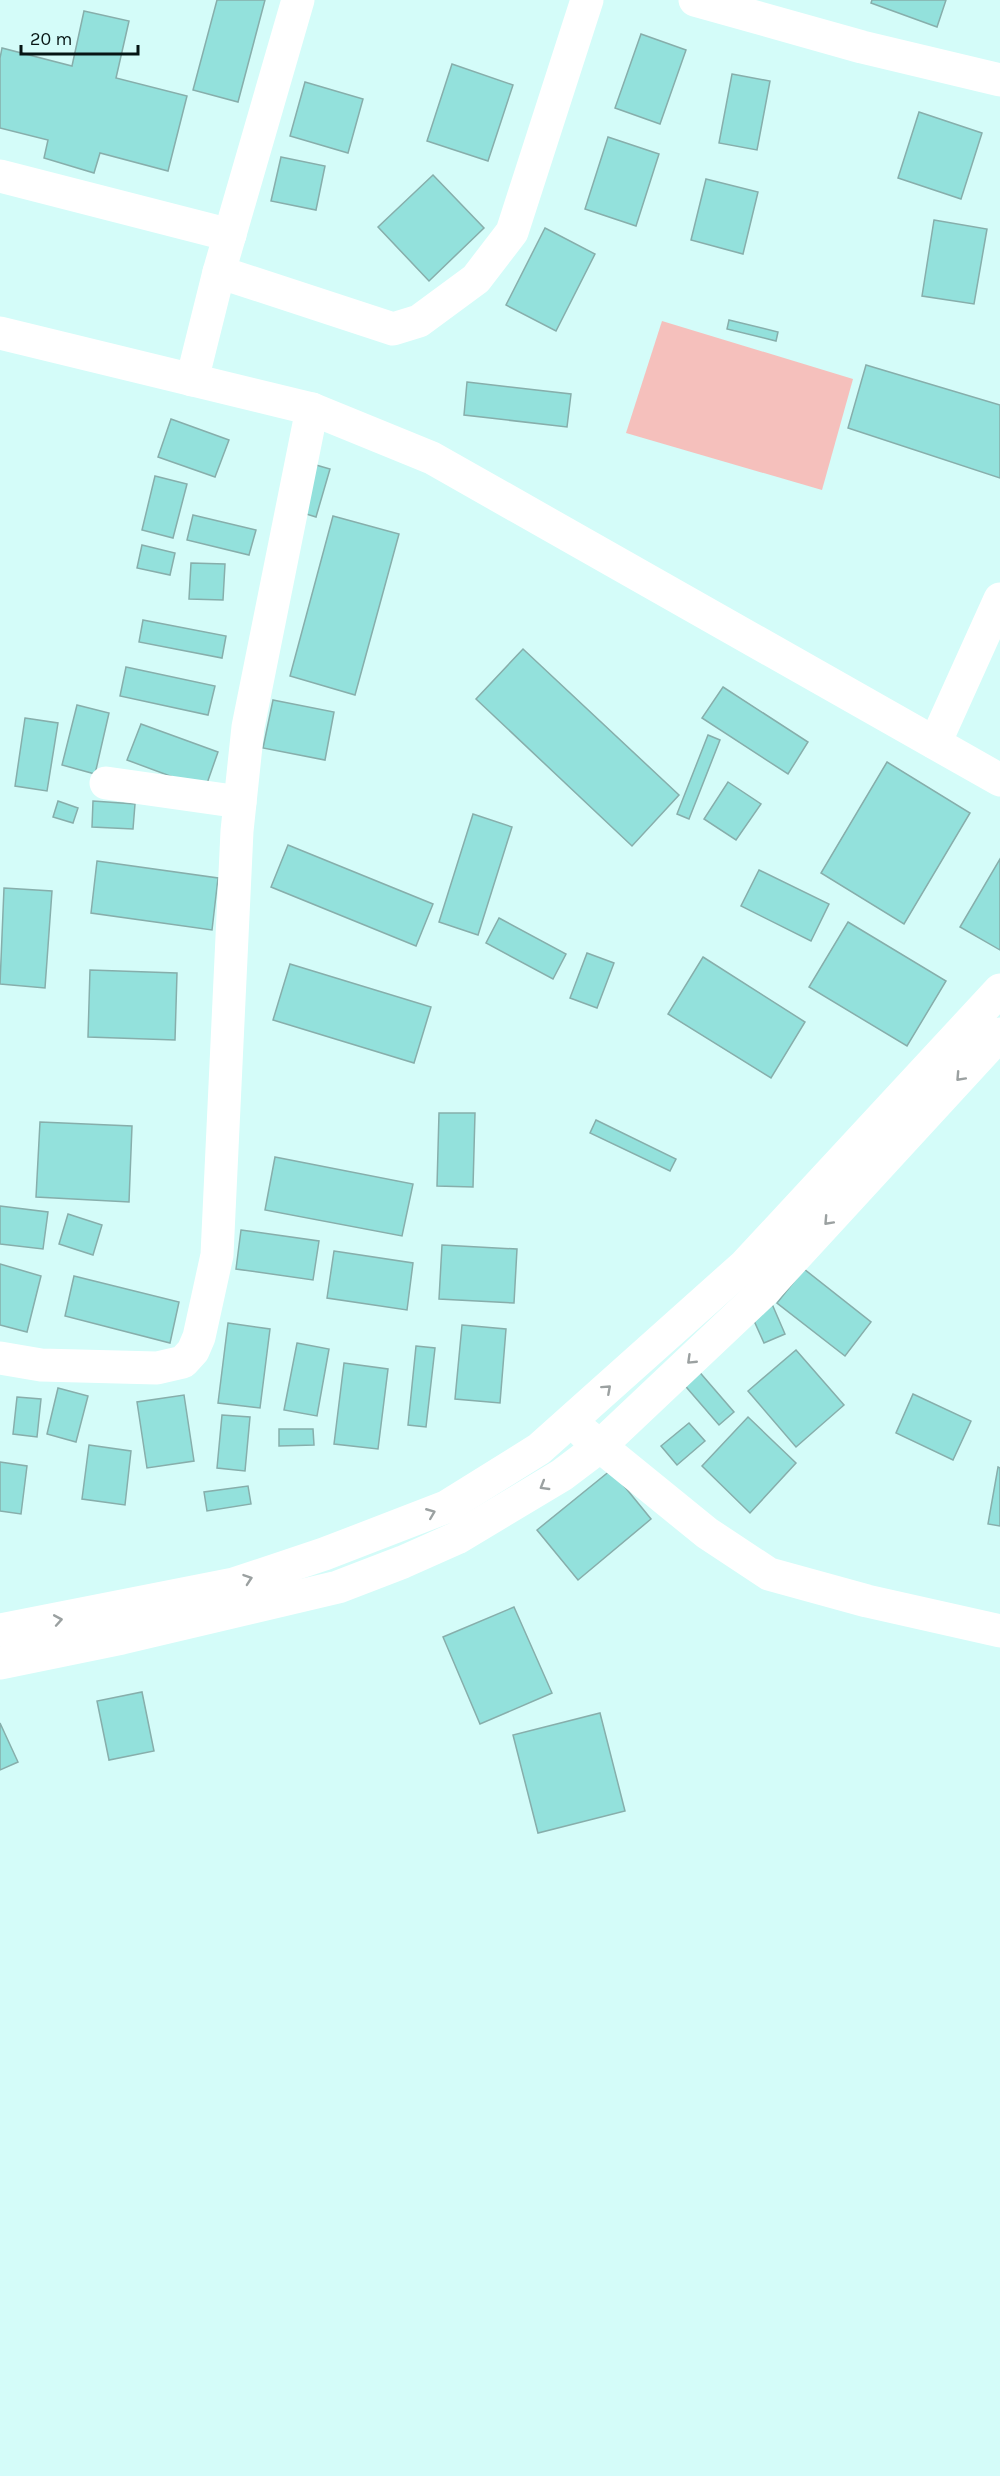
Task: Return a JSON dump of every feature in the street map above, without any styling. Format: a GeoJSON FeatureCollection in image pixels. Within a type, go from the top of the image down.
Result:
{"type":"FeatureCollection","features":[{"type":"Feature","properties":{"kind":"main road"},"geometry":{"type":"LineString","coordinates":[[192,380],[219,272],[298,0]]}},
{"type":"Feature","properties":{"kind":"main road"},"geometry":{"type":"LineString","coordinates":[[219,272],[393,329],[419,321],[477,279],[512,232],[587,0]]}},
{"type":"Feature","properties":{"kind":"main road"},"geometry":{"type":"LineString","coordinates":[[694,0],[862,47],[1000,80]]}},
{"type":"Feature","properties":{"kind":"main road"},"geometry":{"type":"LineString","coordinates":[[0,176],[230,235]]}},
{"type":"Feature","properties":{"kind":"main road"},"geometry":{"type":"LineString","coordinates":[[0,333],[312,409],[432,458],[1000,780]]}},
{"type":"Feature","properties":{"kind":"main road"},"geometry":{"type":"LineString","coordinates":[[0,1358],[41,1365],[157,1368],[183,1362],[193,1351],[217,1255],[240,802],[248,727],[312,409]]}},
{"type":"Feature","properties":{"kind":"main road"},"geometry":{"type":"LineString","coordinates":[[935,743],[1000,599]]}},
{"type":"Feature","properties":{"kind":"main road"},"geometry":{"type":"LineString","coordinates":[[106,783],[240,802]]}},
{"type":"Feature","properties":{"kind":"main road"},"geometry":{"type":"LineString","coordinates":[[0,1630],[234,1584],[374,1536],[446,1507],[539,1449],[745,1265],[1000,990]]}},
{"type":"Feature","properties":{"kind":"main road"},"geometry":{"type":"LineString","coordinates":[[0,1663],[122,1638],[338,1587],[457,1538],[562,1475],[599,1447],[762,1293],[1000,1035]]}},
{"type":"Feature","properties":{"kind":"main road"},"geometry":{"type":"LineString","coordinates":[[572,1421],[599,1447],[707,1533],[769,1574],[867,1601],[1000,1631]]}},
{"type":"Feature","properties":{"kind":"shaded area"},"geometry":{"type":"Polygon","coordinates":[[[662,321],[853,379],[822,490],[626,433],[662,321]]]}},
{"type":"Feature","properties":{"kind":"building"},"geometry":{"type":"Polygon","coordinates":[[[217,0],[265,0],[238,102],[193,90],[217,0]]]}},
{"type":"Feature","properties":{"kind":"building"},"geometry":{"type":"Polygon","coordinates":[[[872,0],[946,0],[937,27],[871,3],[872,0]]]}},
{"type":"Feature","properties":{"kind":"building"},"geometry":{"type":"Polygon","coordinates":[[[84,11],[129,21],[116,78],[187,96],[168,171],[100,153],[94,173],[44,158],[48,140],[0,128],[2,48],[72,66],[84,11]]]}},
{"type":"Feature","properties":{"kind":"building"},"geometry":{"type":"Polygon","coordinates":[[[641,34],[686,50],[660,124],[615,108],[641,34]]]}},
{"type":"Feature","properties":{"kind":"building"},"geometry":{"type":"Polygon","coordinates":[[[452,64],[513,85],[488,161],[427,141],[452,64]]]}},
{"type":"Feature","properties":{"kind":"building"},"geometry":{"type":"Polygon","coordinates":[[[732,74],[770,81],[757,150],[719,143],[732,74]]]}},
{"type":"Feature","properties":{"kind":"building"},"geometry":{"type":"Polygon","coordinates":[[[305,82],[363,99],[348,153],[290,136],[305,82]]]}},
{"type":"Feature","properties":{"kind":"building"},"geometry":{"type":"Polygon","coordinates":[[[919,112],[982,133],[961,199],[898,178],[919,112]]]}},
{"type":"Feature","properties":{"kind":"building"},"geometry":{"type":"Polygon","coordinates":[[[608,137],[659,154],[636,226],[585,209],[608,137]]]}},
{"type":"Feature","properties":{"kind":"building"},"geometry":{"type":"Polygon","coordinates":[[[281,157],[325,166],[316,210],[271,201],[281,157]]]}},
{"type":"Feature","properties":{"kind":"building"},"geometry":{"type":"Polygon","coordinates":[[[433,175],[484,228],[429,281],[378,227],[433,175]]]}},
{"type":"Feature","properties":{"kind":"building"},"geometry":{"type":"Polygon","coordinates":[[[706,179],[758,192],[743,254],[691,240],[706,179]]]}},
{"type":"Feature","properties":{"kind":"building"},"geometry":{"type":"Polygon","coordinates":[[[934,220],[987,229],[974,304],[922,296],[934,220]]]}},
{"type":"Feature","properties":{"kind":"building"},"geometry":{"type":"Polygon","coordinates":[[[545,228],[595,254],[556,331],[506,305],[545,228]]]}},
{"type":"Feature","properties":{"kind":"building"},"geometry":{"type":"Polygon","coordinates":[[[729,320],[778,332],[776,341],[727,329],[729,320]]]}},
{"type":"Feature","properties":{"kind":"building"},"geometry":{"type":"Polygon","coordinates":[[[866,365],[1000,405],[1000,478],[848,428],[866,365]]]}},
{"type":"Feature","properties":{"kind":"building"},"geometry":{"type":"Polygon","coordinates":[[[467,382],[571,394],[567,427],[464,415],[467,382]]]}},
{"type":"Feature","properties":{"kind":"building"},"geometry":{"type":"Polygon","coordinates":[[[171,419],[229,440],[215,477],[158,457],[171,419]]]}},
{"type":"Feature","properties":{"kind":"building"},"geometry":{"type":"Polygon","coordinates":[[[316,465],[330,469],[316,517],[303,513],[316,465]]]}},
{"type":"Feature","properties":{"kind":"building"},"geometry":{"type":"Polygon","coordinates":[[[155,476],[187,484],[173,538],[142,530],[155,476]]]}},
{"type":"Feature","properties":{"kind":"building"},"geometry":{"type":"Polygon","coordinates":[[[193,515],[256,530],[249,555],[187,540],[193,515]]]}},
{"type":"Feature","properties":{"kind":"building"},"geometry":{"type":"Polygon","coordinates":[[[333,516],[399,534],[355,695],[290,676],[333,516]]]}},
{"type":"Feature","properties":{"kind":"building"},"geometry":{"type":"Polygon","coordinates":[[[142,545],[175,553],[170,575],[137,568],[142,545]]]}},
{"type":"Feature","properties":{"kind":"building"},"geometry":{"type":"Polygon","coordinates":[[[191,563],[225,564],[223,600],[189,599],[191,563]]]}},
{"type":"Feature","properties":{"kind":"building"},"geometry":{"type":"Polygon","coordinates":[[[143,620],[226,636],[222,658],[139,642],[143,620]]]}},
{"type":"Feature","properties":{"kind":"building"},"geometry":{"type":"Polygon","coordinates":[[[523,649],[679,795],[632,846],[476,699],[523,649]]]}},
{"type":"Feature","properties":{"kind":"building"},"geometry":{"type":"Polygon","coordinates":[[[126,667],[215,686],[208,715],[120,696],[126,667]]]}},
{"type":"Feature","properties":{"kind":"building"},"geometry":{"type":"Polygon","coordinates":[[[723,687],[808,742],[788,774],[702,718],[723,687]]]}},
{"type":"Feature","properties":{"kind":"building"},"geometry":{"type":"Polygon","coordinates":[[[273,700],[334,712],[325,760],[263,748],[273,700]]]}},
{"type":"Feature","properties":{"kind":"building"},"geometry":{"type":"Polygon","coordinates":[[[77,705],[109,713],[95,774],[62,765],[77,705]]]}},
{"type":"Feature","properties":{"kind":"building"},"geometry":{"type":"Polygon","coordinates":[[[25,718],[58,723],[47,791],[15,786],[25,718]]]}},
{"type":"Feature","properties":{"kind":"building"},"geometry":{"type":"Polygon","coordinates":[[[141,724],[218,752],[205,789],[127,760],[141,724]]]}},
{"type":"Feature","properties":{"kind":"building"},"geometry":{"type":"Polygon","coordinates":[[[708,735],[720,740],[689,819],[677,814],[708,735]]]}},
{"type":"Feature","properties":{"kind":"building"},"geometry":{"type":"Polygon","coordinates":[[[887,762],[970,813],[904,924],[821,873],[887,762]]]}},
{"type":"Feature","properties":{"kind":"building"},"geometry":{"type":"Polygon","coordinates":[[[728,782],[761,804],[736,840],[704,819],[728,782]]]}},
{"type":"Feature","properties":{"kind":"building"},"geometry":{"type":"Polygon","coordinates":[[[58,801],[78,808],[73,823],[53,817],[58,801]]]}},
{"type":"Feature","properties":{"kind":"building"},"geometry":{"type":"Polygon","coordinates":[[[93,801],[135,804],[133,829],[92,827],[93,801]]]}},
{"type":"Feature","properties":{"kind":"building"},"geometry":{"type":"Polygon","coordinates":[[[473,814],[512,827],[478,935],[439,922],[473,814]]]}},
{"type":"Feature","properties":{"kind":"building"},"geometry":{"type":"Polygon","coordinates":[[[288,845],[433,904],[416,946],[271,887],[288,845]]]}},
{"type":"Feature","properties":{"kind":"building"},"geometry":{"type":"Polygon","coordinates":[[[1000,859],[1000,950],[960,927],[1000,859]]]}},
{"type":"Feature","properties":{"kind":"building"},"geometry":{"type":"Polygon","coordinates":[[[97,861],[218,878],[212,930],[91,913],[97,861]]]}},
{"type":"Feature","properties":{"kind":"building"},"geometry":{"type":"Polygon","coordinates":[[[759,870],[829,904],[811,941],[741,906],[759,870]]]}},
{"type":"Feature","properties":{"kind":"building"},"geometry":{"type":"Polygon","coordinates":[[[4,888],[52,891],[45,988],[0,984],[4,888]]]}},
{"type":"Feature","properties":{"kind":"building"},"geometry":{"type":"Polygon","coordinates":[[[499,918],[566,954],[553,979],[486,943],[499,918]]]}},
{"type":"Feature","properties":{"kind":"building"},"geometry":{"type":"Polygon","coordinates":[[[848,922],[946,981],[907,1046],[809,987],[848,922]]]}},
{"type":"Feature","properties":{"kind":"building"},"geometry":{"type":"Polygon","coordinates":[[[587,953],[614,963],[597,1008],[570,998],[587,953]]]}},
{"type":"Feature","properties":{"kind":"building"},"geometry":{"type":"Polygon","coordinates":[[[703,957],[805,1022],[771,1078],[668,1014],[703,957]]]}},
{"type":"Feature","properties":{"kind":"building"},"geometry":{"type":"Polygon","coordinates":[[[290,964],[431,1007],[414,1063],[273,1020],[290,964]]]}},
{"type":"Feature","properties":{"kind":"building"},"geometry":{"type":"Polygon","coordinates":[[[90,970],[177,973],[175,1040],[88,1037],[90,970]]]}},
{"type":"Feature","properties":{"kind":"building"},"geometry":{"type":"Polygon","coordinates":[[[439,1113],[475,1113],[473,1187],[437,1186],[439,1113]]]}},
{"type":"Feature","properties":{"kind":"building"},"geometry":{"type":"Polygon","coordinates":[[[596,1120],[676,1159],[670,1171],[590,1133],[596,1120]]]}},
{"type":"Feature","properties":{"kind":"building"},"geometry":{"type":"Polygon","coordinates":[[[40,1122],[132,1126],[129,1202],[36,1197],[40,1122]]]}},
{"type":"Feature","properties":{"kind":"building"},"geometry":{"type":"Polygon","coordinates":[[[275,1157],[413,1184],[402,1236],[265,1210],[275,1157]]]}},
{"type":"Feature","properties":{"kind":"building"},"geometry":{"type":"Polygon","coordinates":[[[0,1206],[48,1212],[43,1249],[0,1244],[0,1206]]]}},
{"type":"Feature","properties":{"kind":"building"},"geometry":{"type":"Polygon","coordinates":[[[68,1214],[102,1225],[93,1255],[59,1244],[68,1214]]]}},
{"type":"Feature","properties":{"kind":"building"},"geometry":{"type":"Polygon","coordinates":[[[241,1230],[319,1241],[313,1280],[236,1269],[241,1230]]]}},
{"type":"Feature","properties":{"kind":"building"},"geometry":{"type":"Polygon","coordinates":[[[442,1245],[517,1249],[514,1303],[439,1299],[442,1245]]]}},
{"type":"Feature","properties":{"kind":"building"},"geometry":{"type":"Polygon","coordinates":[[[334,1251],[413,1263],[407,1310],[327,1298],[334,1251]]]}},
{"type":"Feature","properties":{"kind":"building"},"geometry":{"type":"Polygon","coordinates":[[[0,1264],[41,1276],[27,1332],[0,1325],[0,1264]]]}},
{"type":"Feature","properties":{"kind":"building"},"geometry":{"type":"Polygon","coordinates":[[[804,1269],[871,1322],[845,1356],[777,1303],[804,1269]]]}},
{"type":"Feature","properties":{"kind":"building"},"geometry":{"type":"Polygon","coordinates":[[[74,1276],[179,1302],[170,1343],[65,1316],[74,1276]]]}},
{"type":"Feature","properties":{"kind":"building"},"geometry":{"type":"Polygon","coordinates":[[[772,1304],[785,1334],[764,1343],[751,1314],[772,1304]]]}},
{"type":"Feature","properties":{"kind":"building"},"geometry":{"type":"Polygon","coordinates":[[[228,1323],[270,1329],[260,1408],[218,1403],[228,1323]]]}},
{"type":"Feature","properties":{"kind":"building"},"geometry":{"type":"Polygon","coordinates":[[[462,1325],[506,1329],[500,1403],[455,1399],[462,1325]]]}},
{"type":"Feature","properties":{"kind":"building"},"geometry":{"type":"Polygon","coordinates":[[[297,1343],[329,1349],[317,1416],[284,1410],[297,1343]]]}},
{"type":"Feature","properties":{"kind":"building"},"geometry":{"type":"Polygon","coordinates":[[[416,1346],[435,1348],[426,1427],[408,1425],[416,1346]]]}},
{"type":"Feature","properties":{"kind":"building"},"geometry":{"type":"Polygon","coordinates":[[[796,1350],[844,1405],[796,1447],[748,1391],[796,1350]]]}},
{"type":"Feature","properties":{"kind":"building"},"geometry":{"type":"Polygon","coordinates":[[[344,1363],[388,1369],[378,1449],[334,1444],[344,1363]]]}},
{"type":"Feature","properties":{"kind":"building"},"geometry":{"type":"Polygon","coordinates":[[[696,1368],[734,1412],[719,1425],[681,1381],[696,1368]]]}},
{"type":"Feature","properties":{"kind":"building"},"geometry":{"type":"Polygon","coordinates":[[[58,1388],[88,1396],[76,1442],[47,1434],[58,1388]]]}},
{"type":"Feature","properties":{"kind":"building"},"geometry":{"type":"Polygon","coordinates":[[[913,1394],[971,1421],[953,1460],[896,1433],[913,1394]]]}},
{"type":"Feature","properties":{"kind":"building"},"geometry":{"type":"Polygon","coordinates":[[[184,1395],[194,1461],[147,1468],[137,1402],[184,1395]]]}},
{"type":"Feature","properties":{"kind":"building"},"geometry":{"type":"Polygon","coordinates":[[[17,1397],[41,1399],[37,1437],[13,1434],[17,1397]]]}},
{"type":"Feature","properties":{"kind":"building"},"geometry":{"type":"Polygon","coordinates":[[[222,1415],[250,1417],[245,1471],[217,1468],[222,1415]]]}},
{"type":"Feature","properties":{"kind":"building"},"geometry":{"type":"Polygon","coordinates":[[[748,1417],[796,1463],[750,1513],[702,1466],[748,1417]]]}},
{"type":"Feature","properties":{"kind":"building"},"geometry":{"type":"Polygon","coordinates":[[[689,1423],[705,1441],[677,1465],[661,1446],[689,1423]]]}},
{"type":"Feature","properties":{"kind":"building"},"geometry":{"type":"Polygon","coordinates":[[[279,1429],[313,1429],[314,1445],[279,1446],[279,1429]]]}},
{"type":"Feature","properties":{"kind":"building"},"geometry":{"type":"Polygon","coordinates":[[[89,1445],[131,1451],[125,1505],[82,1499],[89,1445]]]}},
{"type":"Feature","properties":{"kind":"building"},"geometry":{"type":"Polygon","coordinates":[[[0,1462],[27,1466],[21,1514],[0,1511],[0,1462]]]}},
{"type":"Feature","properties":{"kind":"building"},"geometry":{"type":"Polygon","coordinates":[[[998,1467],[1000,1468],[1000,1526],[988,1524],[998,1467]]]}},
{"type":"Feature","properties":{"kind":"building"},"geometry":{"type":"Polygon","coordinates":[[[611,1470],[651,1519],[578,1580],[537,1530],[611,1470]]]}},
{"type":"Feature","properties":{"kind":"building"},"geometry":{"type":"Polygon","coordinates":[[[248,1486],[251,1504],[207,1511],[204,1492],[248,1486]]]}},
{"type":"Feature","properties":{"kind":"building"},"geometry":{"type":"Polygon","coordinates":[[[514,1607],[552,1693],[480,1724],[443,1637],[514,1607]]]}},
{"type":"Feature","properties":{"kind":"building"},"geometry":{"type":"Polygon","coordinates":[[[142,1692],[154,1751],[109,1760],[97,1701],[142,1692]]]}},
{"type":"Feature","properties":{"kind":"building"},"geometry":{"type":"Polygon","coordinates":[[[600,1713],[625,1811],[538,1833],[513,1735],[600,1713]]]}},
{"type":"Feature","properties":{"kind":"building"},"geometry":{"type":"Polygon","coordinates":[[[0,1723],[18,1762],[0,1770],[0,1723]]]}}]}
